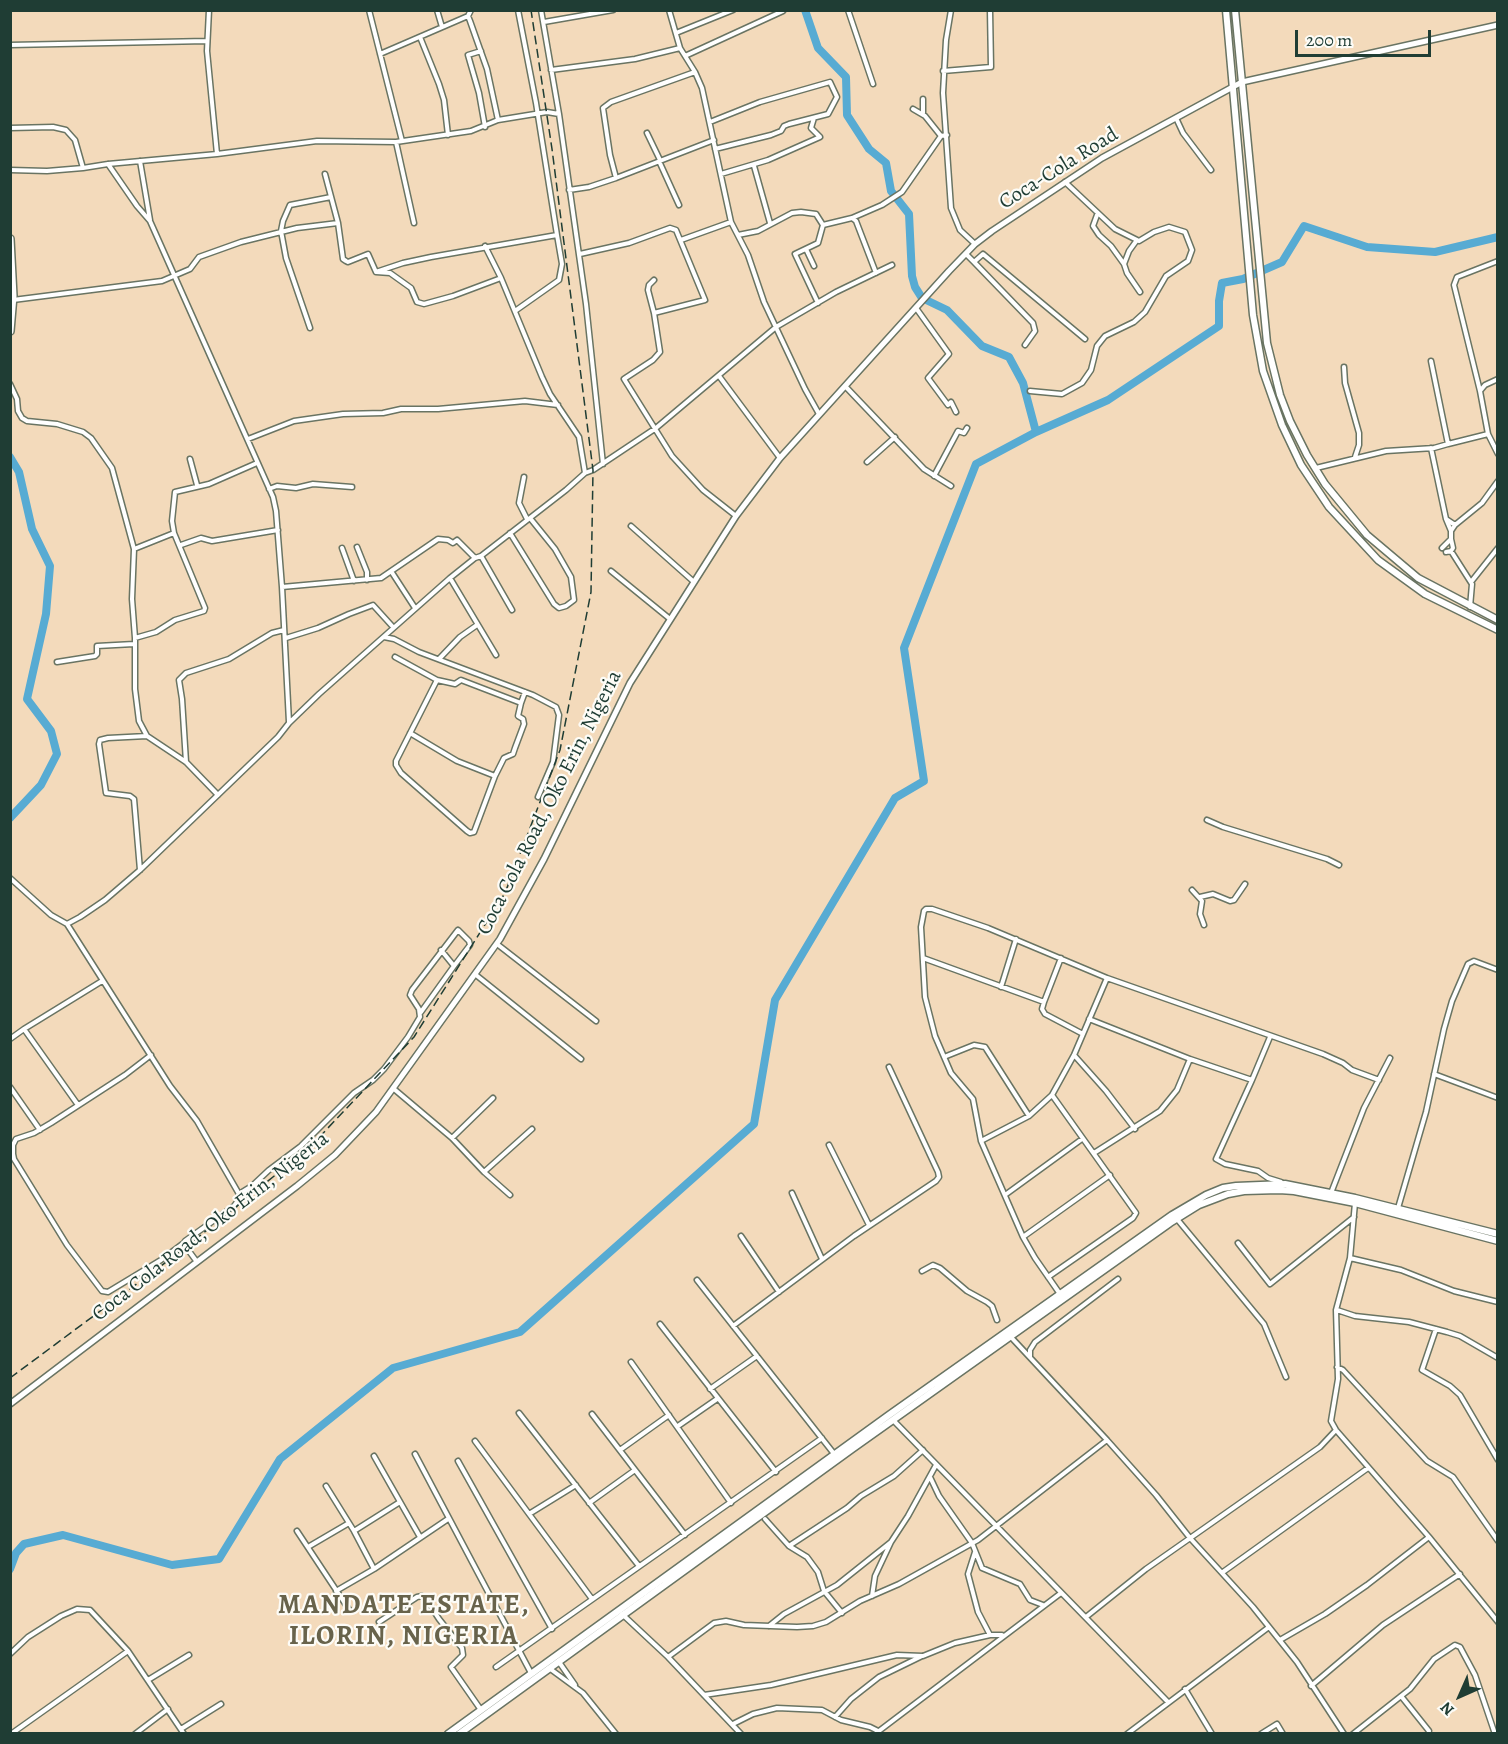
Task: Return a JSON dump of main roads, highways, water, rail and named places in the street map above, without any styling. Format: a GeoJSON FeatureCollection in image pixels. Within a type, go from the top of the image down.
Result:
{"type":"FeatureCollection","features":[{"type":"Feature","properties":{"kind":"highway"},"geometry":{"type":"LineString","coordinates":[[10,239],[13,300],[10,331]]}},
{"type":"Feature","properties":{"kind":"main road"},"geometry":{"type":"LineString","coordinates":[[1226,10],[1253,315],[1272,399],[1296,455],[1329,507],[1361,543],[1410,585],[1497,630]]}},
{"type":"Feature","properties":{"kind":"main road"},"geometry":{"type":"LineString","coordinates":[[1235,10],[1267,343],[1275,378],[1290,421],[1324,484],[1384,551],[1418,578],[1497,620]]}},
{"type":"Feature","properties":{"kind":"main road"},"geometry":{"type":"LineString","coordinates":[[448,1734],[531,1673],[556,1659],[655,1590],[893,1420],[1060,1294],[1172,1215],[1200,1198],[1223,1188],[1285,1184],[1497,1234]]}},
{"type":"Feature","properties":{"kind":"main road"},"geometry":{"type":"LineString","coordinates":[[621,1613],[672,1571],[835,1455],[1177,1219],[1209,1200],[1244,1191],[1279,1190],[1355,1203],[1497,1241]]}},
{"type":"Feature","properties":{"kind":"main road"},"geometry":{"type":"LineString","coordinates":[[459,1734],[549,1668],[556,1659]]}},
{"type":"Feature","properties":{"kind":"waterway"},"geometry":{"type":"LineString","coordinates":[[805,10],[818,48],[846,77],[847,115],[869,149],[886,163],[891,191],[909,214],[912,276],[915,287],[922,298],[947,310],[982,346],[1009,357],[1023,383],[1036,432]]}},
{"type":"Feature","properties":{"kind":"waterway"},"geometry":{"type":"LineString","coordinates":[[10,1569],[16,1553],[24,1544],[63,1535],[172,1565],[219,1559],[280,1459],[393,1368],[520,1332],[754,1124],[775,1000],[895,798],[924,781],[904,648],[976,464],[1036,432],[1108,400],[1219,326],[1222,283],[1243,279],[1282,262],[1304,226],[1367,247],[1435,252],[1498,237]]}},
{"type":"Feature","properties":{"kind":"waterway"},"geometry":{"type":"LineString","coordinates":[[10,457],[19,472],[32,529],[50,566],[46,614],[27,699],[51,731],[57,754],[41,785],[10,818]]}},
{"type":"Feature","properties":{"kind":"railway"},"geometry":{"type":"LineString","coordinates":[[10,1378],[181,1251],[309,1148],[414,1037],[505,893],[560,750],[591,592],[593,470],[552,149],[531,10]]}},
{"type":"Feature","properties":{"kind":"district","name":"MANDATE ESTATE, ILORIN, NIGERIA"},"geometry":{"type":"Point","coordinates":[404,1622]}}]}
